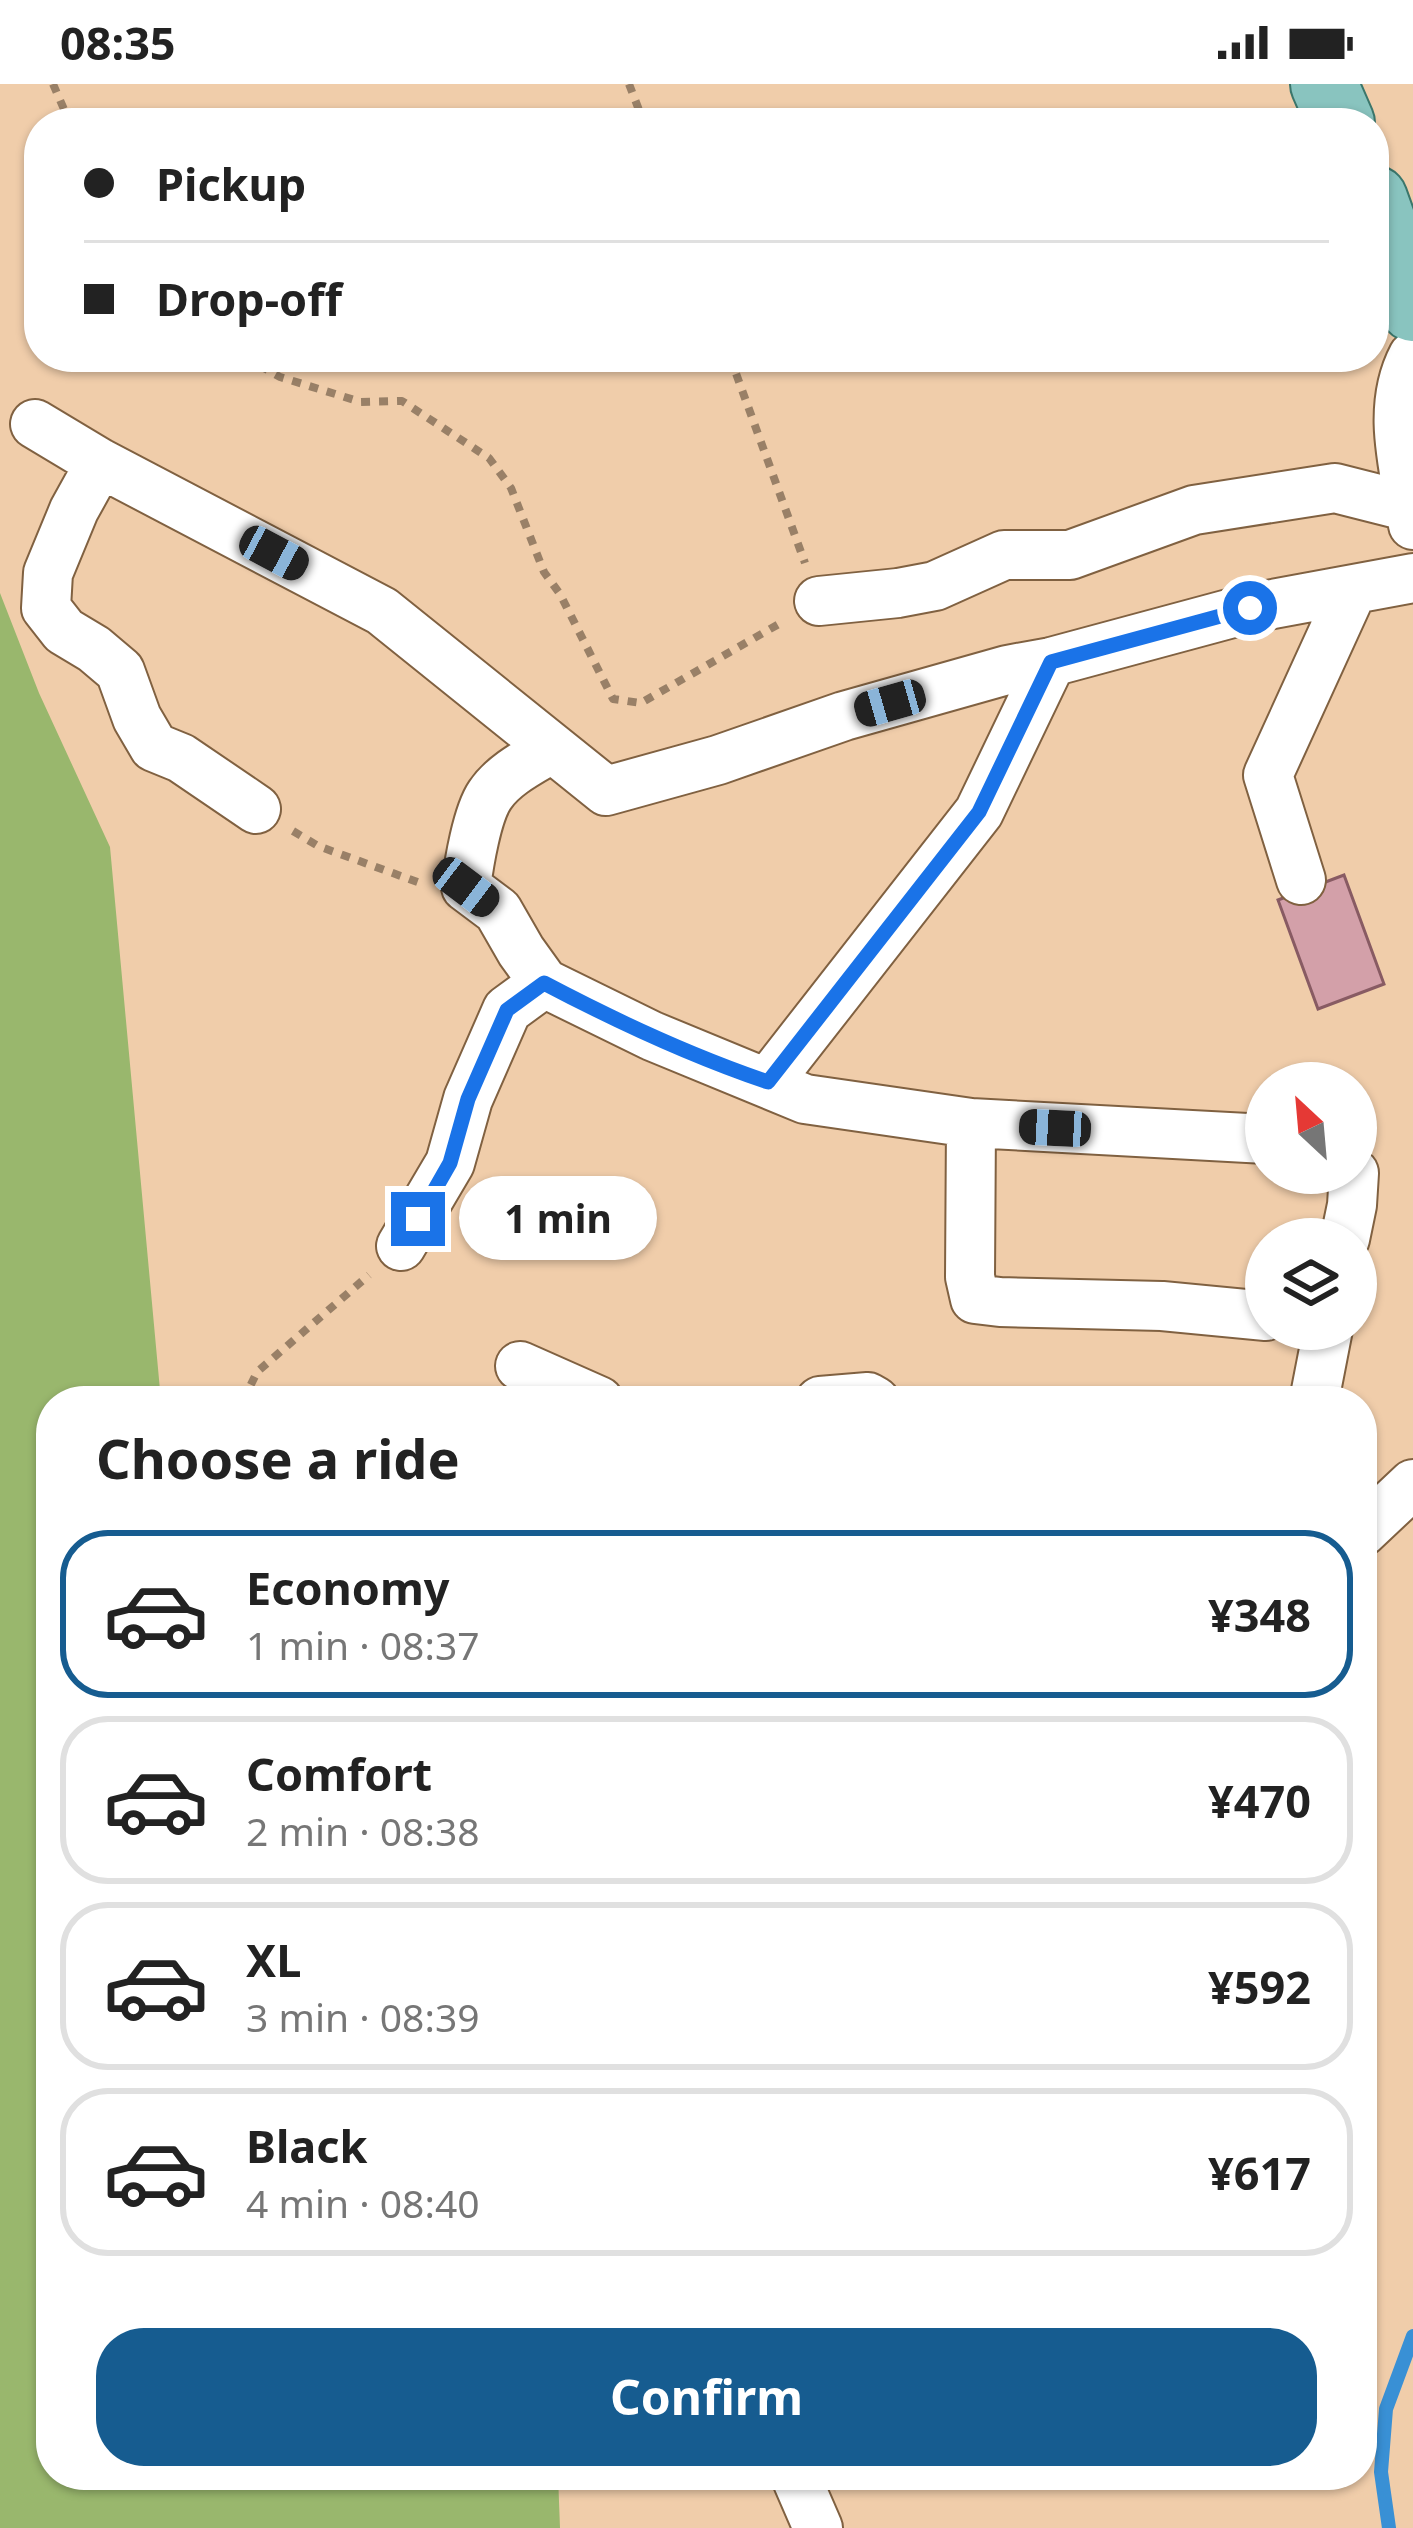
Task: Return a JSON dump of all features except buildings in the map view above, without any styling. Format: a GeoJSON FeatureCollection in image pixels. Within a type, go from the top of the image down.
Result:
{"type":"FeatureCollection","features":[{"type":"Feature","properties":{"kind":"main road"},"geometry":{"type":"LineString","coordinates":[[1389,241],[1413,308]]}},
{"type":"Feature","properties":{"kind":"street"},"geometry":{"type":"LineString","coordinates":[[819,601],[935,586],[1004,555],[1070,555],[1194,510],[1334,488],[1412,516],[1397,420],[1403,375],[1413,356]]}},
{"type":"Feature","properties":{"kind":"street"},"geometry":{"type":"LineString","coordinates":[[35,424],[382,611],[606,791],[1007,670],[1250,608],[1413,578]]}},
{"type":"Feature","properties":{"kind":"street"},"geometry":{"type":"LineString","coordinates":[[100,463],[48,573],[46,608],[64,631],[120,671],[137,718],[154,747],[181,758],[256,808]]}},
{"type":"Feature","properties":{"kind":"street"},"geometry":{"type":"LineString","coordinates":[[1301,880],[1268,775],[1352,590]]}},
{"type":"Feature","properties":{"kind":"street"},"geometry":{"type":"LineString","coordinates":[[768,1082],[979,812],[1051,662]]}},
{"type":"Feature","properties":{"kind":"street"},"geometry":{"type":"LineString","coordinates":[[551,748],[516,770],[489,795],[469,856],[466,887],[498,911],[544,983],[652,1036],[805,1099],[971,1124],[1245,1138]]}},
{"type":"Feature","properties":{"kind":"street"},"geometry":{"type":"LineString","coordinates":[[401,1246],[450,1163],[468,1099],[507,1010],[544,983]]}},
{"type":"Feature","properties":{"kind":"street"},"geometry":{"type":"LineString","coordinates":[[971,1124],[970,1277],[975,1299],[1245,1314]]}},
{"type":"Feature","properties":{"kind":"street"},"geometry":{"type":"LineString","coordinates":[[1317,1386],[1324,1350]]}},
{"type":"Feature","properties":{"kind":"street"},"geometry":{"type":"LineString","coordinates":[[520,1366],[565,1386]]}},
{"type":"Feature","properties":{"kind":"street"},"geometry":{"type":"LineString","coordinates":[[1377,1518],[1413,1484]]}},
{"type":"Feature","properties":{"kind":"street"},"geometry":{"type":"LineString","coordinates":[[802,2490],[818,2528]]}},
{"type":"Feature","properties":{"kind":"path"},"geometry":{"type":"LineString","coordinates":[[271,372],[361,402],[402,401],[489,458],[511,488],[544,572],[613,699],[641,703],[819,601],[735,372]]}},
{"type":"Feature","properties":{"kind":"path"},"geometry":{"type":"LineString","coordinates":[[256,808],[318,846],[447,892],[466,887]]}},
{"type":"Feature","properties":{"kind":"path"},"geometry":{"type":"LineString","coordinates":[[250,1386],[257,1372],[401,1246]]}},
{"type":"Feature","properties":{"kind":"green space"},"geometry":{"type":"Polygon","coordinates":[[[0,593],[39,693],[110,847],[160,1386],[36,1386],[36,2490],[559,2490],[560,2528],[0,2528],[0,593]]]}},
{"type":"Feature","properties":{"kind":"waterway"},"geometry":{"type":"LineString","coordinates":[[1389,2528],[1381,2472],[1386,2409],[1413,2336]]}},
{"type":"Feature","properties":{"kind":"route"},"geometry":{"type":"LineString","coordinates":[[418,1219],[450,1163],[468,1099],[507,1010],[544,983],[652,1036],[768,1082],[979,812],[1051,662],[1250,608]]}}]}
